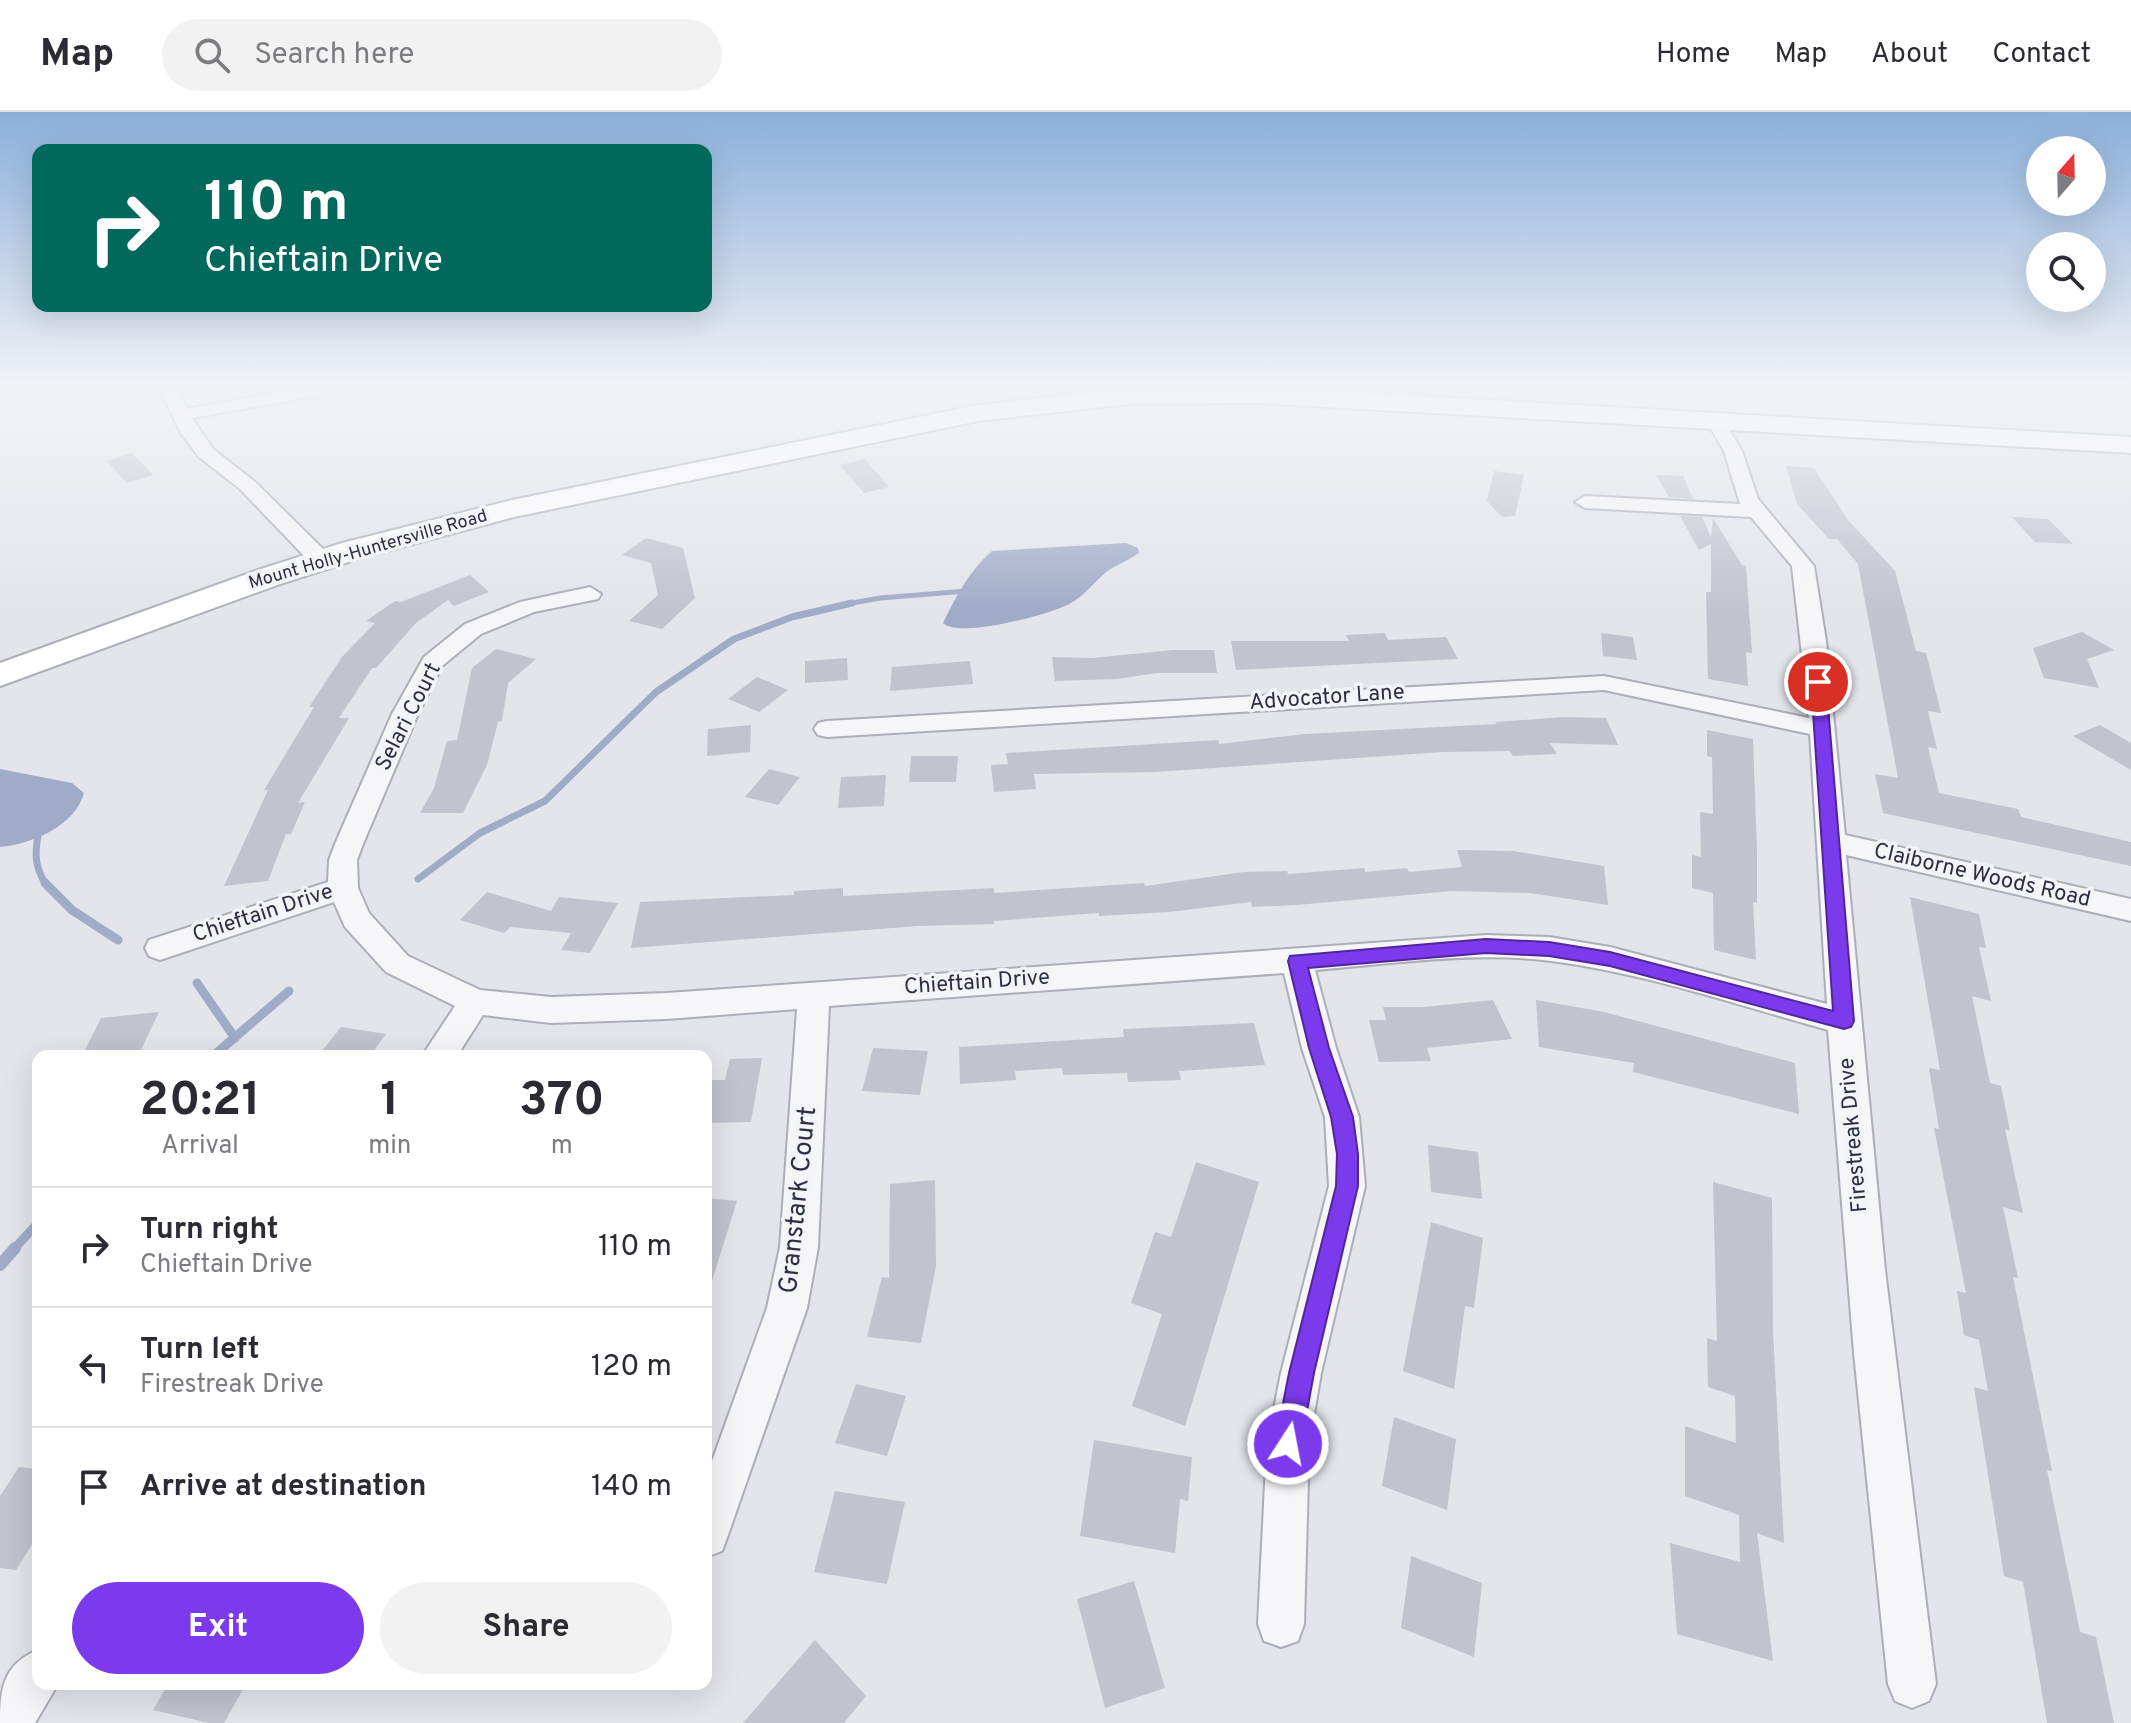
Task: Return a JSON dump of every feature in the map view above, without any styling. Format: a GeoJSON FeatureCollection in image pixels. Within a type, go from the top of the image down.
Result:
{"type":"FeatureCollection","features":[{"type":"Feature","properties":{"kind":"main road","name":"Mount Holly-Huntersville Road"},"geometry":{"type":"LineString","coordinates":[[0,675],[188,605],[321,560],[512,509],[736,462]]}},
{"type":"Feature","properties":{"kind":"street"},"geometry":{"type":"LineString","coordinates":[[218,462],[247,485],[321,560]]}},
{"type":"Feature","properties":{"kind":"street","name":"Firestreak Drive"},"geometry":{"type":"LineString","coordinates":[[1737,462],[1753,511],[1803,566],[1814,634],[1844,1021],[1887,1486],[1912,1684]]}},
{"type":"Feature","properties":{"kind":"street"},"geometry":{"type":"LineString","coordinates":[[1585,502],[1753,511]]}},
{"type":"Feature","properties":{"kind":"street","name":"Selari Court"},"geometry":{"type":"LineString","coordinates":[[343,888],[343,860],[349,844],[405,714],[432,662],[473,629],[528,607],[590,594]]}},
{"type":"Feature","properties":{"kind":"street","name":"Advocator Lane"},"geometry":{"type":"LineString","coordinates":[[827,729],[1604,683],[1823,729]]}},
{"type":"Feature","properties":{"kind":"street","name":"Claiborne Woods Road"},"geometry":{"type":"LineString","coordinates":[[1832,842],[2131,910]]}},
{"type":"Feature","properties":{"kind":"street","name":"Chieftain Drive"},"geometry":{"type":"LineString","coordinates":[[160,948],[343,888],[356,919],[397,964],[475,1002],[551,1010],[814,995],[1486,946],[1549,949],[1610,959],[1844,1021]]}},
{"type":"Feature","properties":{"kind":"street"},"geometry":{"type":"LineString","coordinates":[[1281,1624],[1288,1444],[1301,1373],[1347,1186],[1342,1117],[1319,1048],[1297,961]]}},
{"type":"Feature","properties":{"kind":"street","name":"Granstark Court"},"geometry":{"type":"LineString","coordinates":[[712,1519],[787,1308],[796,1262],[811,1092],[814,995]]}},
{"type":"Feature","properties":{"kind":"street"},"geometry":{"type":"LineString","coordinates":[[443,1050],[475,1002]]}},
{"type":"Feature","properties":{"kind":"street"},"geometry":{"type":"LineString","coordinates":[[7,1723],[32,1683]]}},
{"type":"Feature","properties":{"kind":"water"},"geometry":{"type":"Polygon","coordinates":[[[1126,543],[1138,548],[1139,553],[1112,568],[1081,596],[1058,609],[984,627],[952,627],[943,623],[970,575],[992,551],[1126,543]]]}},
{"type":"Feature","properties":{"kind":"water"},"geometry":{"type":"Polygon","coordinates":[[[0,769],[72,783],[84,793],[72,815],[62,824],[25,842],[0,847],[0,769]]]}},
{"type":"Feature","properties":{"kind":"building"},"geometry":{"type":"Polygon","coordinates":[[[108,462],[141,462],[153,475],[127,483],[108,462]]]}},
{"type":"Feature","properties":{"kind":"building"},"geometry":{"type":"Polygon","coordinates":[[[868,462],[889,487],[864,493],[840,465],[868,462]]]}},
{"type":"Feature","properties":{"kind":"building"},"geometry":{"type":"Polygon","coordinates":[[[1786,466],[1814,468],[1848,520],[1895,571],[1916,651],[1926,653],[1941,713],[1928,711],[1937,749],[1928,747],[1939,793],[2018,809],[2021,817],[2131,842],[2131,866],[1883,813],[1875,774],[1898,778],[1858,564],[1837,539],[1829,539],[1797,504],[1786,466]]]}},
{"type":"Feature","properties":{"kind":"building"},"geometry":{"type":"Polygon","coordinates":[[[1494,471],[1524,475],[1515,516],[1502,517],[1487,501],[1494,471]]]}},
{"type":"Feature","properties":{"kind":"building"},"geometry":{"type":"Polygon","coordinates":[[[1656,475],[1683,476],[1693,499],[1669,497],[1656,475]]]}},
{"type":"Feature","properties":{"kind":"building"},"geometry":{"type":"Polygon","coordinates":[[[1680,516],[1702,517],[1711,537],[1713,518],[1742,565],[1746,566],[1752,653],[1746,652],[1748,686],[1708,679],[1706,592],[1711,592],[1711,544],[1699,550],[1680,516]]]}},
{"type":"Feature","properties":{"kind":"building"},"geometry":{"type":"Polygon","coordinates":[[[2012,517],[2048,519],[2073,544],[2035,542],[2012,517]]]}},
{"type":"Feature","properties":{"kind":"building"},"geometry":{"type":"Polygon","coordinates":[[[646,538],[683,548],[695,598],[662,629],[629,621],[658,595],[651,563],[622,555],[646,538]]]}},
{"type":"Feature","properties":{"kind":"building"},"geometry":{"type":"Polygon","coordinates":[[[470,575],[489,592],[454,606],[448,600],[416,623],[376,668],[372,668],[339,718],[349,718],[298,803],[305,802],[291,834],[286,834],[268,881],[224,886],[268,790],[264,790],[314,707],[309,707],[342,657],[375,623],[366,621],[395,601],[401,602],[470,575]]]}},
{"type":"Feature","properties":{"kind":"building"},"geometry":{"type":"Polygon","coordinates":[[[2082,632],[2114,650],[2087,659],[2099,688],[2044,678],[2033,648],[2082,632]]]}},
{"type":"Feature","properties":{"kind":"building"},"geometry":{"type":"Polygon","coordinates":[[[1385,633],[1388,640],[1446,637],[1458,659],[1236,670],[1231,641],[1349,641],[1346,635],[1385,633]]]}},
{"type":"Feature","properties":{"kind":"building"},"geometry":{"type":"Polygon","coordinates":[[[1601,633],[1633,637],[1637,660],[1603,656],[1601,633]]]}},
{"type":"Feature","properties":{"kind":"building"},"geometry":{"type":"Polygon","coordinates":[[[496,649],[536,659],[508,683],[502,721],[498,722],[487,765],[463,813],[420,813],[434,788],[447,741],[457,740],[472,668],[496,649]]]}},
{"type":"Feature","properties":{"kind":"building"},"geometry":{"type":"Polygon","coordinates":[[[1173,650],[1214,650],[1217,673],[1157,673],[1117,679],[1055,681],[1052,657],[1092,658],[1173,650]]]}},
{"type":"Feature","properties":{"kind":"building"},"geometry":{"type":"Polygon","coordinates":[[[847,658],[848,680],[805,683],[805,661],[847,658]]]}},
{"type":"Feature","properties":{"kind":"building"},"geometry":{"type":"Polygon","coordinates":[[[970,661],[973,684],[890,691],[892,667],[970,661]]]}},
{"type":"Feature","properties":{"kind":"building"},"geometry":{"type":"Polygon","coordinates":[[[757,677],[788,690],[759,712],[728,699],[757,677]]]}},
{"type":"Feature","properties":{"kind":"building"},"geometry":{"type":"Polygon","coordinates":[[[1565,717],[1606,718],[1618,745],[1550,743],[1557,754],[1513,756],[1510,751],[1443,752],[1155,772],[1034,774],[1036,789],[994,792],[991,765],[1008,764],[1006,753],[1218,740],[1219,744],[1305,734],[1496,724],[1565,717]]]}},
{"type":"Feature","properties":{"kind":"building"},"geometry":{"type":"Polygon","coordinates":[[[751,725],[750,752],[707,756],[708,729],[751,725]]]}},
{"type":"Feature","properties":{"kind":"building"},"geometry":{"type":"Polygon","coordinates":[[[2100,725],[2131,743],[2131,770],[2073,736],[2100,725]]]}},
{"type":"Feature","properties":{"kind":"building"},"geometry":{"type":"Polygon","coordinates":[[[1707,730],[1753,739],[1757,852],[1757,903],[1753,902],[1756,960],[1714,950],[1713,893],[1692,888],[1692,855],[1701,857],[1700,812],[1713,814],[1712,757],[1707,756],[1707,730]]]}},
{"type":"Feature","properties":{"kind":"building"},"geometry":{"type":"Polygon","coordinates":[[[911,756],[958,756],[956,782],[909,782],[911,756]]]}},
{"type":"Feature","properties":{"kind":"building"},"geometry":{"type":"Polygon","coordinates":[[[769,769],[800,777],[778,805],[745,797],[769,769]]]}},
{"type":"Feature","properties":{"kind":"building"},"geometry":{"type":"Polygon","coordinates":[[[886,775],[884,806],[838,808],[841,777],[886,775]]]}},
{"type":"Feature","properties":{"kind":"building"},"geometry":{"type":"Polygon","coordinates":[[[1457,850],[1513,851],[1604,866],[1608,905],[1530,893],[1452,891],[1297,905],[1252,907],[1251,902],[1169,912],[1099,916],[1099,913],[994,921],[994,924],[918,926],[631,948],[640,902],[794,895],[794,891],[843,888],[843,896],[994,888],[994,893],[1144,883],[1145,886],[1244,872],[1287,871],[1288,874],[1407,868],[1409,872],[1462,867],[1457,850]]]}},
{"type":"Feature","properties":{"kind":"building"},"geometry":{"type":"Polygon","coordinates":[[[487,892],[551,911],[559,897],[618,903],[590,953],[561,950],[571,933],[510,927],[504,933],[460,920],[487,892]]]}},
{"type":"Feature","properties":{"kind":"building"},"geometry":{"type":"Polygon","coordinates":[[[1910,897],[1979,914],[1986,948],[1979,947],[1991,1001],[1972,996],[1990,1083],[2001,1086],[2010,1131],[2005,1129],[2023,1213],[2003,1207],[2018,1278],[2013,1277],[2080,1632],[2096,1637],[2114,1723],[2047,1723],[2023,1582],[2004,1576],[1974,1387],[1988,1391],[1979,1340],[1964,1335],[1957,1291],[1966,1293],[1934,1128],[1939,1129],[1929,1068],[1940,1070],[1910,897]]]}},
{"type":"Feature","properties":{"kind":"building"},"geometry":{"type":"Polygon","coordinates":[[[1493,1000],[1512,1039],[1427,1048],[1431,1061],[1379,1062],[1369,1020],[1386,1020],[1383,1007],[1424,1007],[1493,1000]]]}},
{"type":"Feature","properties":{"kind":"building"},"geometry":{"type":"Polygon","coordinates":[[[1536,1000],[1604,1012],[1795,1063],[1799,1114],[1633,1072],[1634,1063],[1539,1047],[1536,1000]]]}},
{"type":"Feature","properties":{"kind":"building"},"geometry":{"type":"Polygon","coordinates":[[[159,1012],[141,1050],[85,1050],[101,1018],[159,1012]]]}},
{"type":"Feature","properties":{"kind":"building"},"geometry":{"type":"Polygon","coordinates":[[[1254,1023],[1265,1065],[1179,1071],[1181,1080],[1128,1082],[1127,1073],[1063,1075],[1062,1068],[1015,1071],[1016,1080],[960,1084],[959,1047],[1124,1037],[1123,1029],[1254,1023]]]}},
{"type":"Feature","properties":{"kind":"building"},"geometry":{"type":"Polygon","coordinates":[[[341,1027],[386,1034],[374,1050],[323,1050],[341,1027]]]}},
{"type":"Feature","properties":{"kind":"building"},"geometry":{"type":"Polygon","coordinates":[[[873,1048],[928,1051],[920,1095],[862,1091],[873,1048]]]}},
{"type":"Feature","properties":{"kind":"building"},"geometry":{"type":"Polygon","coordinates":[[[762,1058],[751,1122],[712,1123],[712,1080],[725,1080],[730,1059],[762,1058]]]}},
{"type":"Feature","properties":{"kind":"building"},"geometry":{"type":"Polygon","coordinates":[[[1428,1145],[1478,1152],[1482,1199],[1431,1192],[1428,1145]]]}},
{"type":"Feature","properties":{"kind":"building"},"geometry":{"type":"Polygon","coordinates":[[[1196,1162],[1259,1182],[1185,1426],[1132,1406],[1162,1314],[1131,1303],[1155,1232],[1171,1237],[1196,1162]]]}},
{"type":"Feature","properties":{"kind":"building"},"geometry":{"type":"Polygon","coordinates":[[[935,1180],[936,1266],[921,1343],[867,1337],[882,1277],[889,1278],[890,1184],[935,1180]]]}},
{"type":"Feature","properties":{"kind":"building"},"geometry":{"type":"Polygon","coordinates":[[[1713,1182],[1772,1198],[1773,1332],[1784,1543],[1757,1533],[1773,1661],[1677,1634],[1670,1543],[1740,1562],[1739,1515],[1685,1496],[1685,1426],[1736,1443],[1735,1396],[1708,1387],[1707,1338],[1717,1341],[1713,1182]]]}},
{"type":"Feature","properties":{"kind":"building"},"geometry":{"type":"Polygon","coordinates":[[[712,1199],[737,1201],[712,1281],[712,1199]]]}},
{"type":"Feature","properties":{"kind":"building"},"geometry":{"type":"Polygon","coordinates":[[[1431,1222],[1483,1238],[1474,1308],[1465,1306],[1454,1389],[1403,1371],[1431,1222]]]}},
{"type":"Feature","properties":{"kind":"building"},"geometry":{"type":"Polygon","coordinates":[[[856,1384],[906,1396],[887,1456],[835,1443],[856,1384]]]}},
{"type":"Feature","properties":{"kind":"building"},"geometry":{"type":"Polygon","coordinates":[[[1394,1417],[1456,1439],[1447,1510],[1382,1486],[1394,1417]]]}},
{"type":"Feature","properties":{"kind":"building"},"geometry":{"type":"Polygon","coordinates":[[[1094,1440],[1192,1457],[1188,1501],[1180,1499],[1175,1553],[1080,1536],[1094,1440]]]}},
{"type":"Feature","properties":{"kind":"building"},"geometry":{"type":"Polygon","coordinates":[[[19,1467],[32,1468],[32,1545],[16,1570],[0,1568],[0,1496],[19,1467]]]}},
{"type":"Feature","properties":{"kind":"building"},"geometry":{"type":"Polygon","coordinates":[[[835,1491],[905,1502],[887,1584],[814,1572],[835,1491]]]}},
{"type":"Feature","properties":{"kind":"building"},"geometry":{"type":"Polygon","coordinates":[[[1411,1556],[1482,1583],[1474,1657],[1401,1628],[1411,1556]]]}},
{"type":"Feature","properties":{"kind":"building"},"geometry":{"type":"Polygon","coordinates":[[[1134,1581],[1165,1688],[1105,1708],[1077,1599],[1134,1581]]]}},
{"type":"Feature","properties":{"kind":"building"},"geometry":{"type":"Polygon","coordinates":[[[815,1640],[866,1696],[844,1723],[743,1723],[815,1640]]]}},
{"type":"Feature","properties":{"kind":"building"},"geometry":{"type":"Polygon","coordinates":[[[165,1690],[243,1690],[224,1723],[209,1723],[153,1710],[165,1690]]]}},
{"type":"Feature","properties":{"kind":"waterway"},"geometry":{"type":"LineString","coordinates":[[852,603],[967,591]]}},
{"type":"Feature","properties":{"kind":"waterway"},"geometry":{"type":"LineString","coordinates":[[418,879],[480,833],[545,801],[656,692],[734,639],[792,617],[852,603]]}},
{"type":"Feature","properties":{"kind":"waterway"},"geometry":{"type":"LineString","coordinates":[[841,605],[852,603]]}},
{"type":"Feature","properties":{"kind":"waterway"},"geometry":{"type":"LineString","coordinates":[[32,827],[38,836],[37,862],[45,883]]}},
{"type":"Feature","properties":{"kind":"waterway"},"geometry":{"type":"LineString","coordinates":[[45,883],[72,910],[118,940]]}},
{"type":"Feature","properties":{"kind":"waterway"},"geometry":{"type":"LineString","coordinates":[[197,983],[235,1037]]}},
{"type":"Feature","properties":{"kind":"waterway"},"geometry":{"type":"LineString","coordinates":[[235,1037],[289,991]]}},
{"type":"Feature","properties":{"kind":"waterway"},"geometry":{"type":"LineString","coordinates":[[220,1050],[235,1037]]}},
{"type":"Feature","properties":{"kind":"waterway"},"geometry":{"type":"LineString","coordinates":[[13,1250],[32,1229]]}},
{"type":"Feature","properties":{"kind":"waterway"},"geometry":{"type":"LineString","coordinates":[[0,1265],[15,1248]]}},
{"type":"Feature","properties":{"kind":"route"},"geometry":{"type":"LineString","coordinates":[[1288,1444],[1301,1373],[1347,1186],[1342,1117],[1319,1048],[1297,961],[1486,946],[1549,949],[1610,959],[1844,1021],[1818,682]]}}]}
